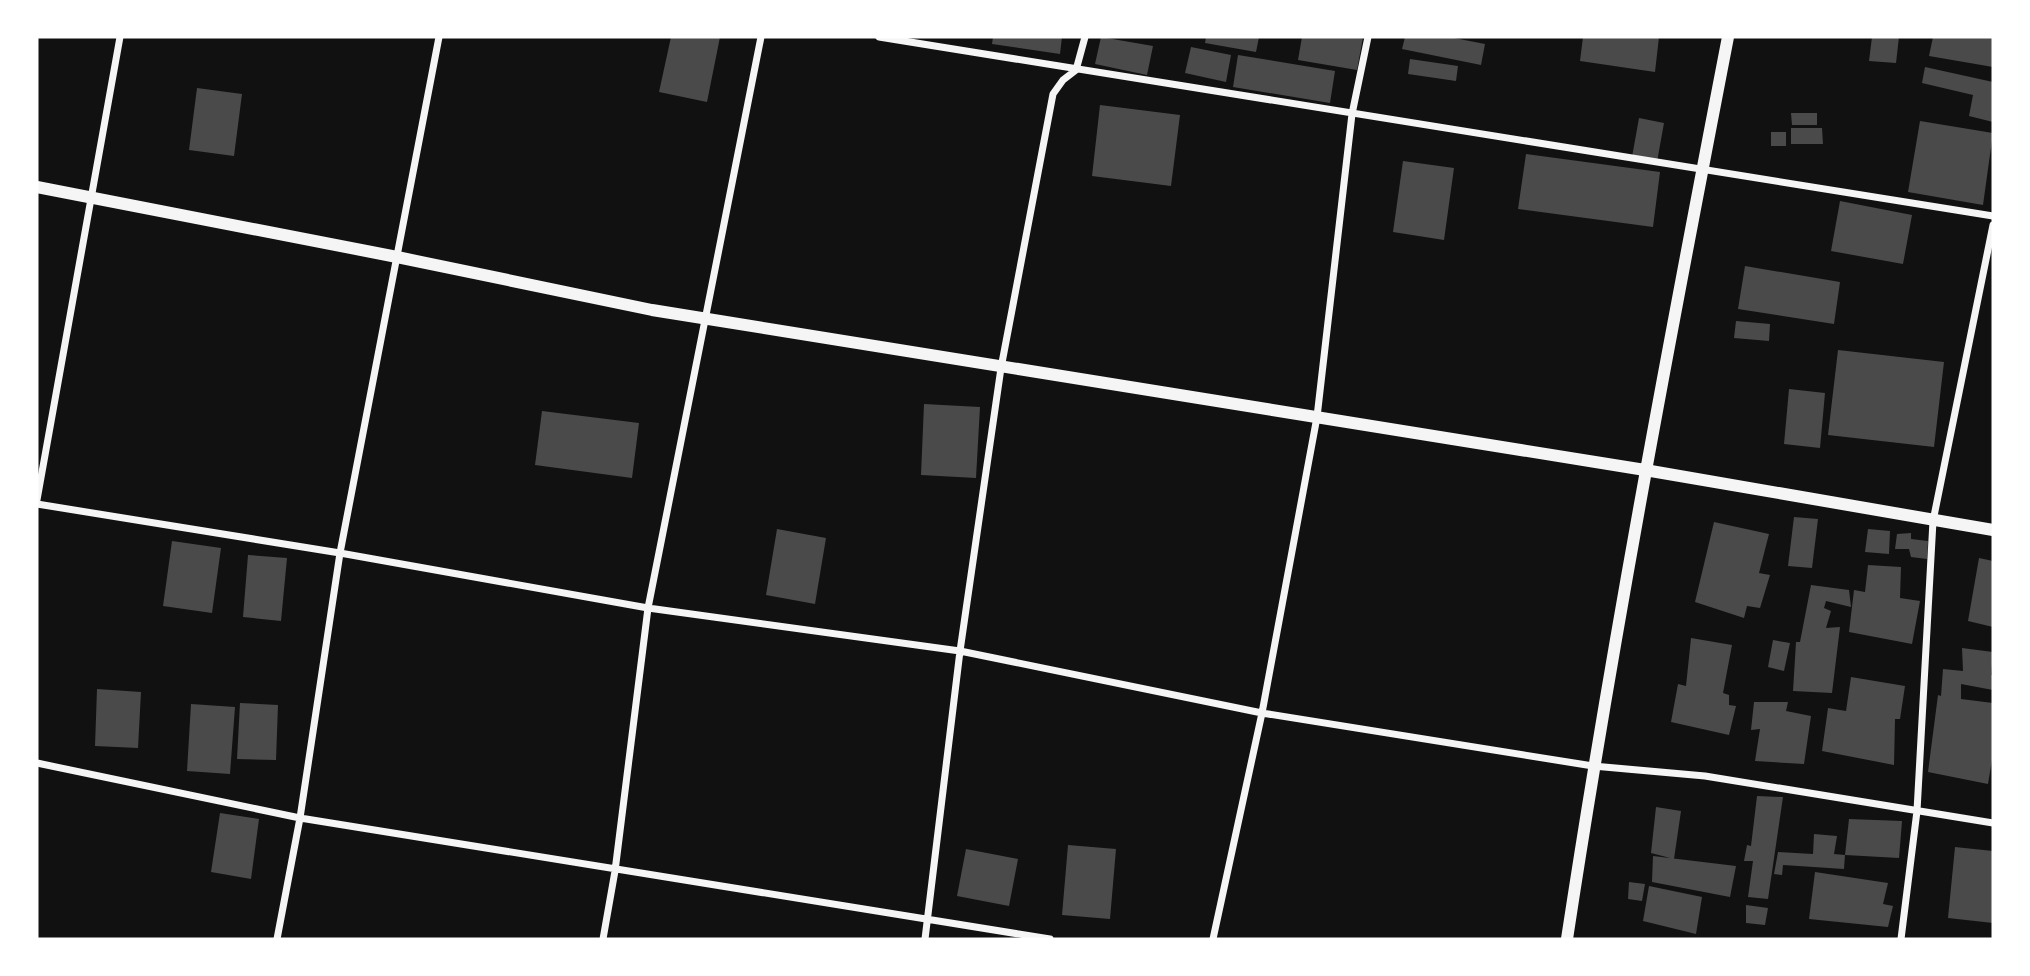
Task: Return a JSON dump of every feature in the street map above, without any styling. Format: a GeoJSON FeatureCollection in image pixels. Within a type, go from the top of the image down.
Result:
{"type":"FeatureCollection","features":[{"type":"Feature","properties":{"kind":"street"},"geometry":{"type":"LineString","coordinates":[[120,37],[37,502],[648,608],[960,651],[1262,713],[1593,766],[1705,776],[1993,823]]}},
{"type":"Feature","properties":{"kind":"street"},"geometry":{"type":"LineString","coordinates":[[277,939],[300,818],[340,553],[439,37]]}},
{"type":"Feature","properties":{"kind":"street"},"geometry":{"type":"LineString","coordinates":[[603,939],[615,871],[648,608],[761,37]]}},
{"type":"Feature","properties":{"kind":"street"},"geometry":{"type":"LineString","coordinates":[[879,37],[1993,216]]}},
{"type":"Feature","properties":{"kind":"street"},"geometry":{"type":"LineString","coordinates":[[925,939],[960,651],[1001,368],[1053,94],[1063,80],[1076,70],[1086,37]]}},
{"type":"Feature","properties":{"kind":"street"},"geometry":{"type":"LineString","coordinates":[[1213,939],[1262,713],[1317,417],[1352,114],[1368,37]]}},
{"type":"Feature","properties":{"kind":"street"},"geometry":{"type":"LineString","coordinates":[[1567,939],[1593,766],[1645,470],[1728,37]]}},
{"type":"Feature","properties":{"kind":"street"},"geometry":{"type":"LineString","coordinates":[[37,187],[704,319],[1645,470],[1993,530]]}},
{"type":"Feature","properties":{"kind":"street"},"geometry":{"type":"LineString","coordinates":[[1901,939],[1917,811],[1933,521],[1993,225]]}},
{"type":"Feature","properties":{"kind":"street"},"geometry":{"type":"LineString","coordinates":[[37,763],[300,818],[615,871],[1050,939]]}},
{"type":"Feature","properties":{"kind":"building"},"geometry":{"type":"Polygon","coordinates":[[[671,37],[720,37],[707,102],[659,92],[671,37]]]}},
{"type":"Feature","properties":{"kind":"building"},"geometry":{"type":"Polygon","coordinates":[[[993,37],[1062,37],[1060,54],[992,44],[993,37]]]}},
{"type":"Feature","properties":{"kind":"building"},"geometry":{"type":"Polygon","coordinates":[[[1101,37],[1153,46],[1147,75],[1095,64],[1101,37]]]}},
{"type":"Feature","properties":{"kind":"building"},"geometry":{"type":"Polygon","coordinates":[[[1206,37],[1259,37],[1256,52],[1205,43],[1206,37]]]}},
{"type":"Feature","properties":{"kind":"building"},"geometry":{"type":"Polygon","coordinates":[[[1302,37],[1363,37],[1357,70],[1298,60],[1302,37]]]}},
{"type":"Feature","properties":{"kind":"building"},"geometry":{"type":"Polygon","coordinates":[[[1405,37],[1449,37],[1485,44],[1481,65],[1402,49],[1405,37]]]}},
{"type":"Feature","properties":{"kind":"building"},"geometry":{"type":"Polygon","coordinates":[[[1583,37],[1659,37],[1655,72],[1580,61],[1583,37]]]}},
{"type":"Feature","properties":{"kind":"building"},"geometry":{"type":"Polygon","coordinates":[[[1872,37],[1899,37],[1896,63],[1869,61],[1872,37]]]}},
{"type":"Feature","properties":{"kind":"building"},"geometry":{"type":"Polygon","coordinates":[[[1933,37],[1993,37],[1993,67],[1929,56],[1933,37]]]}},
{"type":"Feature","properties":{"kind":"building"},"geometry":{"type":"Polygon","coordinates":[[[1191,47],[1231,55],[1226,82],[1185,73],[1191,47]]]}},
{"type":"Feature","properties":{"kind":"building"},"geometry":{"type":"Polygon","coordinates":[[[1238,55],[1335,71],[1330,103],[1233,87],[1238,55]]]}},
{"type":"Feature","properties":{"kind":"building"},"geometry":{"type":"Polygon","coordinates":[[[1410,59],[1458,66],[1456,81],[1408,74],[1410,59]]]}},
{"type":"Feature","properties":{"kind":"building"},"geometry":{"type":"Polygon","coordinates":[[[1925,67],[1993,82],[1993,122],[1969,116],[1973,95],[1922,83],[1925,67]]]}},
{"type":"Feature","properties":{"kind":"building"},"geometry":{"type":"Polygon","coordinates":[[[197,88],[242,94],[234,156],[189,150],[197,88]]]}},
{"type":"Feature","properties":{"kind":"building"},"geometry":{"type":"Polygon","coordinates":[[[1100,105],[1180,115],[1171,186],[1092,176],[1100,105]]]}},
{"type":"Feature","properties":{"kind":"building"},"geometry":{"type":"Polygon","coordinates":[[[1791,113],[1817,113],[1817,125],[1792,125],[1791,113]]]}},
{"type":"Feature","properties":{"kind":"building"},"geometry":{"type":"Polygon","coordinates":[[[1639,118],[1664,123],[1657,162],[1632,157],[1639,118]]]}},
{"type":"Feature","properties":{"kind":"building"},"geometry":{"type":"Polygon","coordinates":[[[1920,121],[1993,133],[1983,205],[1908,192],[1920,121]]]}},
{"type":"Feature","properties":{"kind":"building"},"geometry":{"type":"Polygon","coordinates":[[[1791,128],[1822,128],[1823,144],[1791,144],[1791,128]]]}},
{"type":"Feature","properties":{"kind":"building"},"geometry":{"type":"Polygon","coordinates":[[[1771,132],[1786,132],[1786,146],[1771,146],[1771,132]]]}},
{"type":"Feature","properties":{"kind":"building"},"geometry":{"type":"Polygon","coordinates":[[[1526,154],[1660,172],[1653,227],[1518,209],[1526,154]]]}},
{"type":"Feature","properties":{"kind":"building"},"geometry":{"type":"Polygon","coordinates":[[[1403,161],[1454,168],[1444,240],[1393,232],[1403,161]]]}},
{"type":"Feature","properties":{"kind":"building"},"geometry":{"type":"Polygon","coordinates":[[[1840,201],[1912,215],[1903,264],[1831,251],[1840,201]]]}},
{"type":"Feature","properties":{"kind":"building"},"geometry":{"type":"Polygon","coordinates":[[[1745,266],[1840,282],[1834,324],[1738,309],[1745,266]]]}},
{"type":"Feature","properties":{"kind":"building"},"geometry":{"type":"Polygon","coordinates":[[[1736,321],[1770,324],[1769,341],[1734,338],[1736,321]]]}},
{"type":"Feature","properties":{"kind":"building"},"geometry":{"type":"Polygon","coordinates":[[[1838,350],[1944,362],[1934,447],[1828,435],[1838,350]]]}},
{"type":"Feature","properties":{"kind":"building"},"geometry":{"type":"Polygon","coordinates":[[[1789,389],[1825,393],[1820,448],[1784,444],[1789,389]]]}},
{"type":"Feature","properties":{"kind":"building"},"geometry":{"type":"Polygon","coordinates":[[[924,404],[980,407],[976,478],[921,475],[924,404]]]}},
{"type":"Feature","properties":{"kind":"building"},"geometry":{"type":"Polygon","coordinates":[[[542,411],[639,423],[632,478],[535,465],[542,411]]]}},
{"type":"Feature","properties":{"kind":"building"},"geometry":{"type":"Polygon","coordinates":[[[1794,517],[1818,519],[1812,568],[1788,566],[1794,517]]]}},
{"type":"Feature","properties":{"kind":"building"},"geometry":{"type":"Polygon","coordinates":[[[1714,522],[1769,534],[1759,573],[1770,575],[1760,608],[1747,606],[1744,618],[1695,602],[1714,522]]]}},
{"type":"Feature","properties":{"kind":"building"},"geometry":{"type":"Polygon","coordinates":[[[777,529],[826,538],[815,604],[766,595],[777,529]]]}},
{"type":"Feature","properties":{"kind":"building"},"geometry":{"type":"Polygon","coordinates":[[[1868,529],[1890,531],[1889,554],[1865,552],[1868,529]]]}},
{"type":"Feature","properties":{"kind":"building"},"geometry":{"type":"Polygon","coordinates":[[[1911,533],[1911,539],[1928,541],[1927,559],[1911,557],[1909,549],[1895,549],[1897,534],[1911,533]]]}},
{"type":"Feature","properties":{"kind":"building"},"geometry":{"type":"Polygon","coordinates":[[[172,541],[221,548],[212,613],[163,606],[172,541]]]}},
{"type":"Feature","properties":{"kind":"building"},"geometry":{"type":"Polygon","coordinates":[[[248,555],[287,558],[281,621],[243,617],[248,555]]]}},
{"type":"Feature","properties":{"kind":"building"},"geometry":{"type":"Polygon","coordinates":[[[1979,558],[1993,561],[1993,627],[1968,621],[1979,558]]]}},
{"type":"Feature","properties":{"kind":"building"},"geometry":{"type":"Polygon","coordinates":[[[1868,565],[1901,567],[1900,598],[1920,601],[1912,644],[1849,632],[1854,590],[1865,592],[1868,565]]]}},
{"type":"Feature","properties":{"kind":"building"},"geometry":{"type":"Polygon","coordinates":[[[1811,585],[1849,590],[1851,607],[1826,601],[1824,608],[1831,611],[1826,628],[1840,627],[1832,693],[1793,691],[1796,642],[1800,642],[1811,585]]]}},
{"type":"Feature","properties":{"kind":"building"},"geometry":{"type":"Polygon","coordinates":[[[1691,638],[1732,645],[1723,693],[1729,695],[1729,705],[1736,706],[1729,735],[1671,722],[1678,684],[1686,686],[1691,638]]]}},
{"type":"Feature","properties":{"kind":"building"},"geometry":{"type":"Polygon","coordinates":[[[1773,640],[1790,643],[1784,671],[1768,667],[1773,640]]]}},
{"type":"Feature","properties":{"kind":"building"},"geometry":{"type":"Polygon","coordinates":[[[1962,648],[1993,652],[1993,690],[1961,684],[1961,699],[1993,703],[1993,754],[1988,784],[1928,772],[1943,669],[1963,671],[1962,648]]]}},
{"type":"Feature","properties":{"kind":"building"},"geometry":{"type":"Polygon","coordinates":[[[1851,677],[1905,686],[1900,719],[1895,719],[1894,765],[1822,751],[1828,708],[1846,711],[1851,677]]]}},
{"type":"Feature","properties":{"kind":"building"},"geometry":{"type":"Polygon","coordinates":[[[97,689],[141,692],[138,748],[95,746],[97,689]]]}},
{"type":"Feature","properties":{"kind":"building"},"geometry":{"type":"Polygon","coordinates":[[[1754,702],[1788,702],[1786,711],[1811,716],[1804,764],[1755,761],[1760,729],[1751,730],[1754,702]]]}},
{"type":"Feature","properties":{"kind":"building"},"geometry":{"type":"Polygon","coordinates":[[[240,703],[278,705],[276,760],[237,759],[240,703]]]}},
{"type":"Feature","properties":{"kind":"building"},"geometry":{"type":"Polygon","coordinates":[[[191,704],[235,707],[230,774],[187,771],[191,704]]]}},
{"type":"Feature","properties":{"kind":"building"},"geometry":{"type":"Polygon","coordinates":[[[1757,796],[1783,797],[1768,899],[1748,897],[1753,861],[1744,861],[1747,845],[1751,846],[1757,796]]]}},
{"type":"Feature","properties":{"kind":"building"},"geometry":{"type":"Polygon","coordinates":[[[1656,807],[1681,811],[1674,859],[1651,853],[1656,807]]]}},
{"type":"Feature","properties":{"kind":"building"},"geometry":{"type":"Polygon","coordinates":[[[220,813],[259,819],[251,879],[211,872],[220,813]]]}},
{"type":"Feature","properties":{"kind":"building"},"geometry":{"type":"Polygon","coordinates":[[[1849,819],[1902,821],[1899,858],[1845,855],[1849,819]]]}},
{"type":"Feature","properties":{"kind":"building"},"geometry":{"type":"Polygon","coordinates":[[[1814,834],[1837,836],[1834,854],[1845,855],[1844,869],[1783,865],[1782,875],[1774,874],[1778,852],[1813,854],[1814,834]]]}},
{"type":"Feature","properties":{"kind":"building"},"geometry":{"type":"Polygon","coordinates":[[[1068,845],[1116,849],[1110,919],[1062,915],[1068,845]]]}},
{"type":"Feature","properties":{"kind":"building"},"geometry":{"type":"Polygon","coordinates":[[[1955,847],[1993,851],[1993,923],[1948,918],[1955,847]]]}},
{"type":"Feature","properties":{"kind":"building"},"geometry":{"type":"Polygon","coordinates":[[[966,849],[1018,859],[1009,906],[957,896],[966,849]]]}},
{"type":"Feature","properties":{"kind":"building"},"geometry":{"type":"Polygon","coordinates":[[[1653,856],[1736,866],[1730,897],[1652,882],[1653,856]]]}},
{"type":"Feature","properties":{"kind":"building"},"geometry":{"type":"Polygon","coordinates":[[[1815,872],[1888,883],[1883,904],[1893,906],[1888,927],[1809,919],[1815,872]]]}},
{"type":"Feature","properties":{"kind":"building"},"geometry":{"type":"Polygon","coordinates":[[[1629,882],[1645,884],[1642,901],[1628,899],[1629,882]]]}},
{"type":"Feature","properties":{"kind":"building"},"geometry":{"type":"Polygon","coordinates":[[[1649,886],[1702,897],[1696,934],[1643,921],[1649,886]]]}},
{"type":"Feature","properties":{"kind":"building"},"geometry":{"type":"Polygon","coordinates":[[[1746,905],[1768,908],[1765,925],[1746,923],[1746,905]]]}}]}
